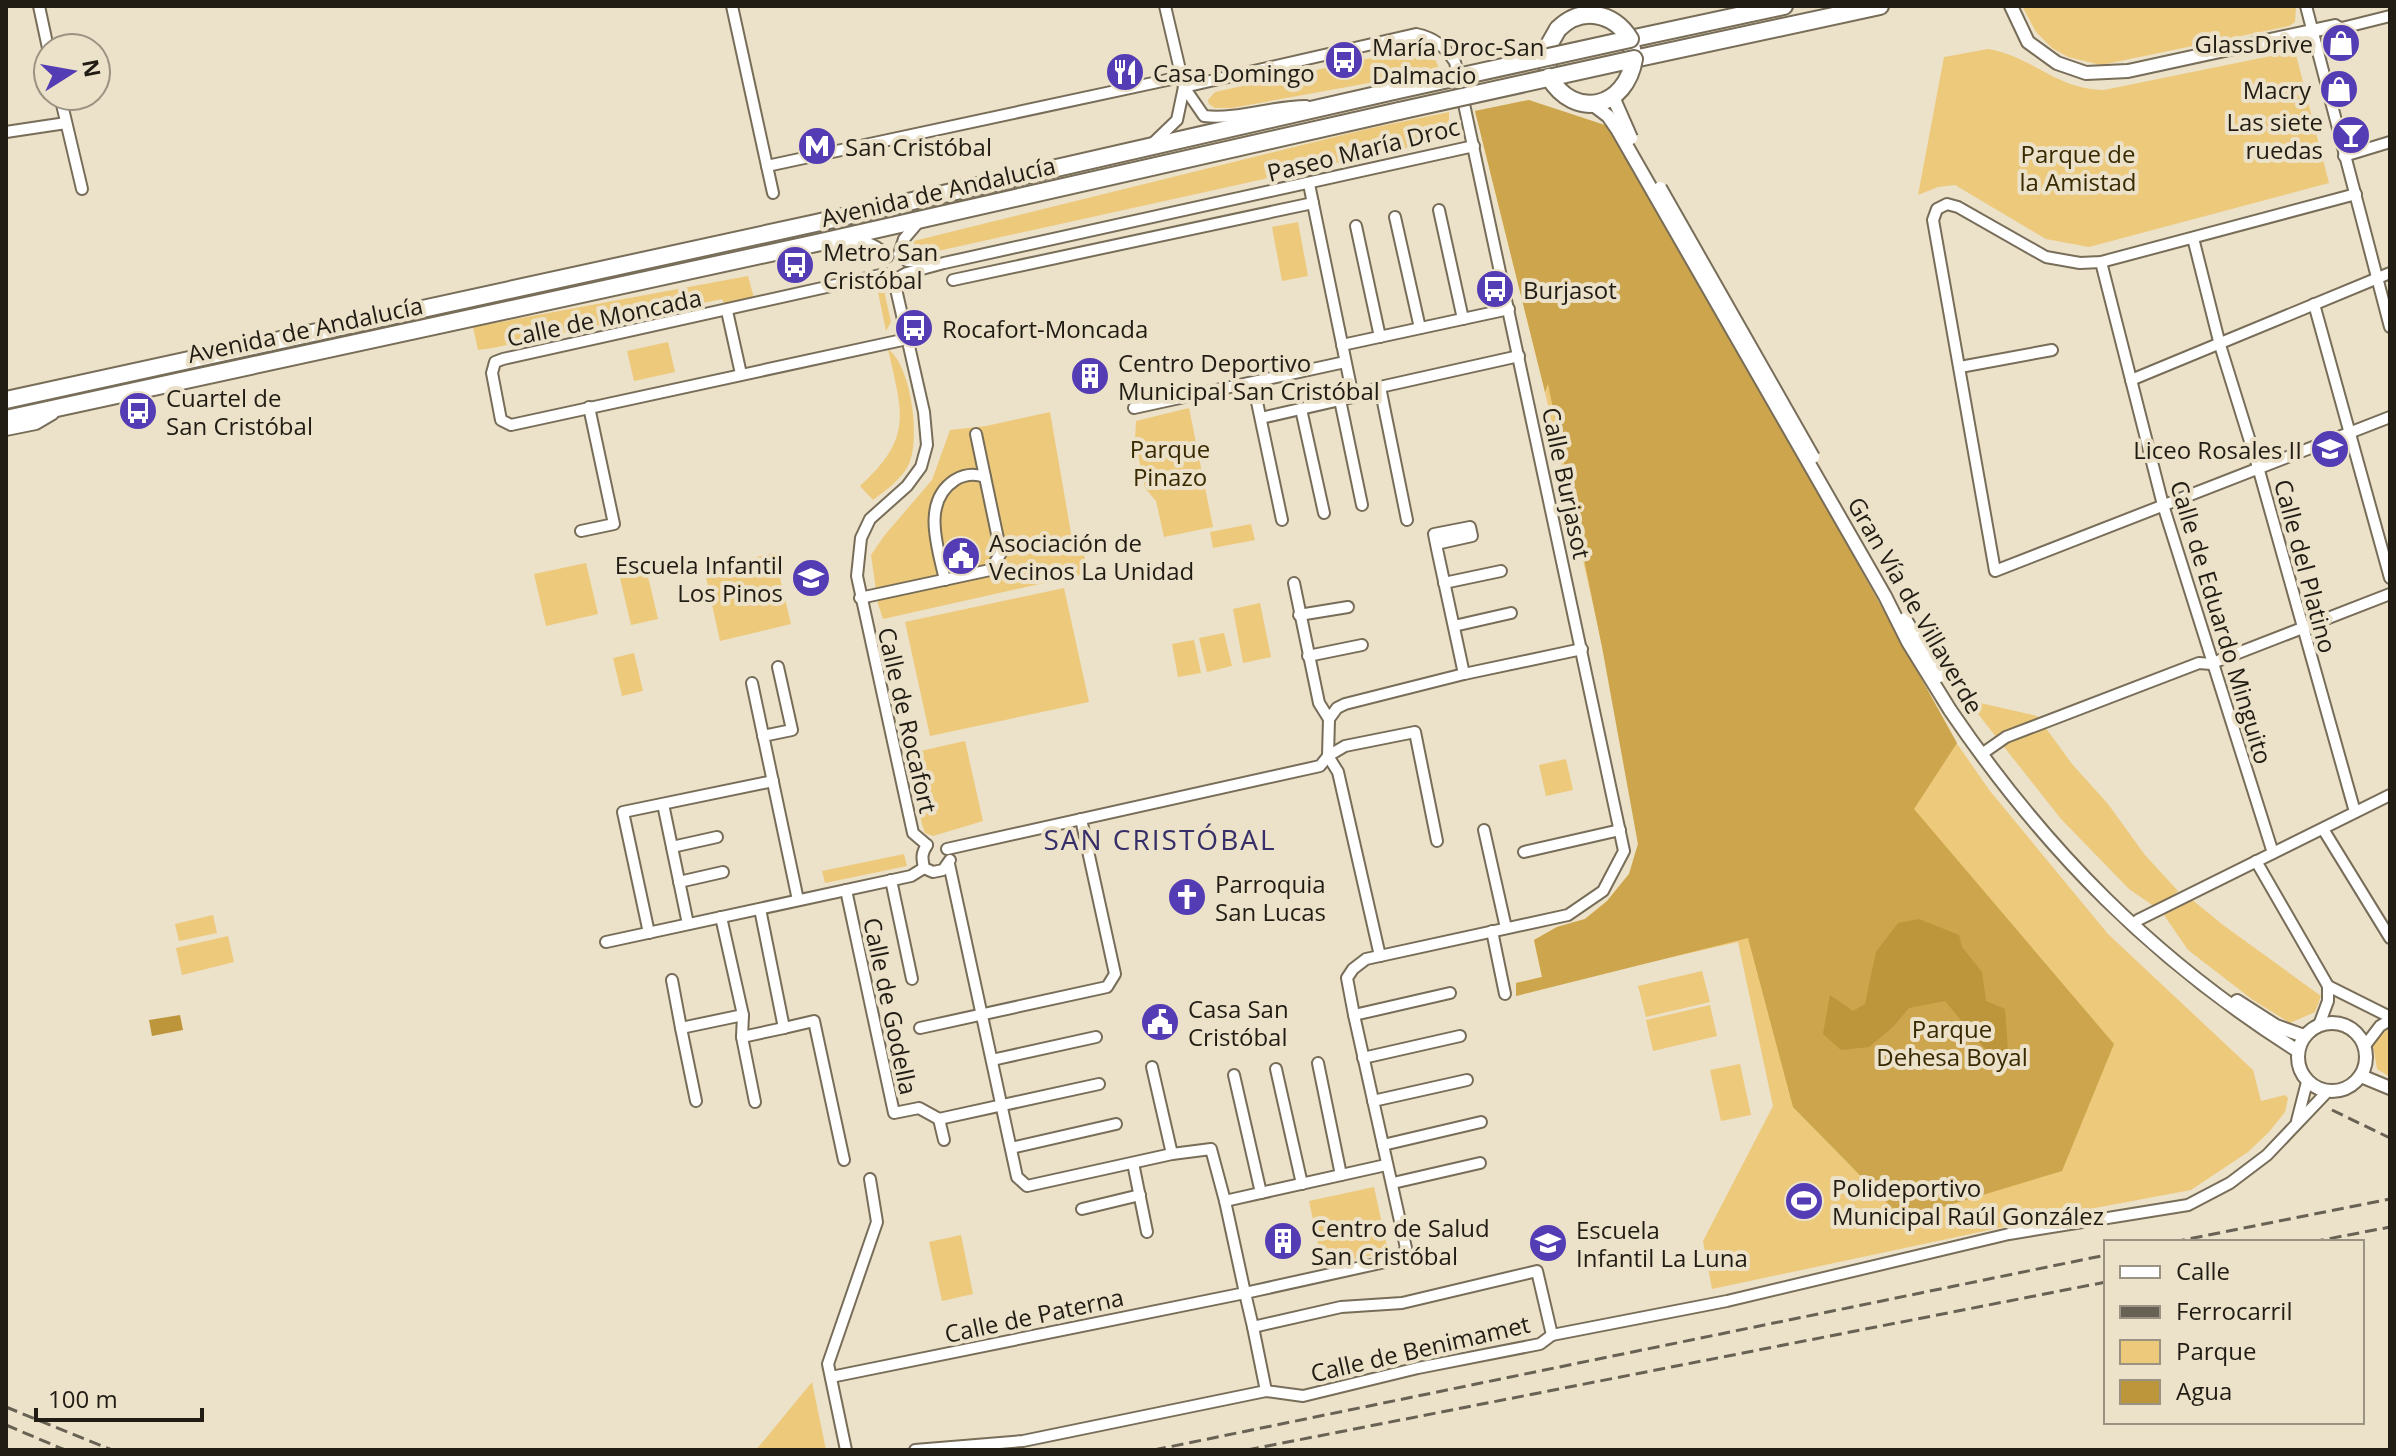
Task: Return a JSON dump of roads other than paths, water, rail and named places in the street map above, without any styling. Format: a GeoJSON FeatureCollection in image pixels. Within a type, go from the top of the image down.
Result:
{"type":"FeatureCollection","features":[{"type":"Feature","properties":{"kind":"main road","name":"Avenida de Andalucía"},"geometry":{"type":"LineString","coordinates":[[6,400],[816,223],[1328,105],[1784,6]]}},
{"type":"Feature","properties":{"kind":"main road","name":"Avenida de Andalucía"},"geometry":{"type":"LineString","coordinates":[[6,419],[821,242],[1549,77],[1880,6]]}},
{"type":"Feature","properties":{"kind":"main road"},"geometry":{"type":"LineString","coordinates":[[1586,10],[1603,16],[1616,22],[1630,39],[1634,59],[1632,74],[1613,97],[1592,104],[1566,97],[1549,77],[1545,58],[1566,14],[1577,16],[1586,10]]}},
{"type":"Feature","properties":{"kind":"street"},"geometry":{"type":"LineString","coordinates":[[39,6],[45,32]]}},
{"type":"Feature","properties":{"kind":"street"},"geometry":{"type":"LineString","coordinates":[[732,6],[773,193]]}},
{"type":"Feature","properties":{"kind":"street"},"geometry":{"type":"LineString","coordinates":[[1151,145],[1177,120],[1182,82],[1165,6]]}},
{"type":"Feature","properties":{"kind":"street"},"geometry":{"type":"LineString","coordinates":[[2011,6],[2028,42],[2057,63],[2086,73],[2128,71],[2390,16]]}},
{"type":"Feature","properties":{"kind":"street"},"geometry":{"type":"LineString","coordinates":[[2306,6],[2390,327]]}},
{"type":"Feature","properties":{"kind":"street","name":"Paseo María Droc"},"geometry":{"type":"LineString","coordinates":[[767,166],[1416,34],[1440,43],[1455,62],[1474,146],[944,263],[904,263]]}},
{"type":"Feature","properties":{"kind":"street"},"geometry":{"type":"LineString","coordinates":[[1182,82],[1204,116],[1219,117],[1286,106],[1328,105]]}},
{"type":"Feature","properties":{"kind":"street","name":"Gran Vía de Villaverde"},"geometry":{"type":"LineString","coordinates":[[1613,97],[1624,125],[1954,708],[1998,778],[2053,844],[2157,949],[2212,994],[2298,1051]]}},
{"type":"Feature","properties":{"kind":"street","name":"Gran Vía de Villaverde"},"geometry":{"type":"LineString","coordinates":[[1592,104],[1608,116],[1617,129],[1885,596],[1908,642],[2003,775],[2059,839],[2138,920],[2218,988],[2276,1026],[2304,1036]]}},
{"type":"Feature","properties":{"kind":"street"},"geometry":{"type":"LineString","coordinates":[[64,112],[82,189]]}},
{"type":"Feature","properties":{"kind":"street"},"geometry":{"type":"LineString","coordinates":[[6,132],[66,123]]}},
{"type":"Feature","properties":{"kind":"street"},"geometry":{"type":"LineString","coordinates":[[2344,156],[2389,144]]}},
{"type":"Feature","properties":{"kind":"street","name":"Calle Burjasot"},"geometry":{"type":"LineString","coordinates":[[1380,956],[1568,915],[1603,891],[1624,851],[1474,146]]}},
{"type":"Feature","properties":{"kind":"street"},"geometry":{"type":"LineString","coordinates":[[1309,184],[1353,397]]}},
{"type":"Feature","properties":{"kind":"street"},"geometry":{"type":"LineString","coordinates":[[2356,194],[2101,262],[2080,263],[2046,257],[1950,204],[1939,207],[1933,220],[1995,571],[2390,417]]}},
{"type":"Feature","properties":{"kind":"street","name":"Paseo María Droc"},"geometry":{"type":"LineString","coordinates":[[953,280],[1313,203]]}},
{"type":"Feature","properties":{"kind":"street"},"geometry":{"type":"LineString","coordinates":[[1439,210],[1463,319]]}},
{"type":"Feature","properties":{"kind":"street"},"geometry":{"type":"LineString","coordinates":[[1395,217],[1420,328]]}},
{"type":"Feature","properties":{"kind":"street"},"geometry":{"type":"LineString","coordinates":[[821,242],[857,241],[872,244],[887,257],[904,263],[904,239],[921,219]]}},
{"type":"Feature","properties":{"kind":"street"},"geometry":{"type":"LineString","coordinates":[[1356,226],[1380,337]]}},
{"type":"Feature","properties":{"kind":"street","name":"Calle del Platino"},"geometry":{"type":"LineString","coordinates":[[2193,238],[2220,345],[2258,467],[2355,812]]}},
{"type":"Feature","properties":{"kind":"street","name":"Calle de Rocafort"},"geometry":{"type":"LineString","coordinates":[[887,257],[883,265],[890,277],[924,412],[927,429],[925,457],[907,486],[870,519],[861,538],[857,566],[860,598],[913,833],[927,845]]}},
{"type":"Feature","properties":{"kind":"street","name":"Calle de Eduardo Minguito"},"geometry":{"type":"LineString","coordinates":[[2101,262],[2163,505],[2273,853]]}},
{"type":"Feature","properties":{"kind":"street","name":"Calle de Moncada"},"geometry":{"type":"LineString","coordinates":[[904,263],[890,277],[495,362],[492,373],[501,420],[511,425],[907,339]]}},
{"type":"Feature","properties":{"kind":"street"},"geometry":{"type":"LineString","coordinates":[[2131,380],[2390,273]]}},
{"type":"Feature","properties":{"kind":"street"},"geometry":{"type":"LineString","coordinates":[[2314,304],[2390,578]]}},
{"type":"Feature","properties":{"kind":"street"},"geometry":{"type":"LineString","coordinates":[[1342,345],[1509,309]]}},
{"type":"Feature","properties":{"kind":"street","name":"Calle de Moncada"},"geometry":{"type":"LineString","coordinates":[[727,311],[741,374]]}},
{"type":"Feature","properties":{"kind":"street"},"geometry":{"type":"LineString","coordinates":[[1960,367],[2052,350]]}},
{"type":"Feature","properties":{"kind":"street"},"geometry":{"type":"LineString","coordinates":[[1261,418],[1519,356]]}},
{"type":"Feature","properties":{"kind":"street","name":"Avenida de Andalucía"},"geometry":{"type":"LineString","coordinates":[[6,392],[145,362],[173,362]]}},
{"type":"Feature","properties":{"kind":"street"},"geometry":{"type":"LineString","coordinates":[[1134,408],[1345,362]]}},
{"type":"Feature","properties":{"kind":"street"},"geometry":{"type":"LineString","coordinates":[[1253,383],[1282,520]]}},
{"type":"Feature","properties":{"kind":"street"},"geometry":{"type":"LineString","coordinates":[[1380,387],[1407,520]]}},
{"type":"Feature","properties":{"kind":"street"},"geometry":{"type":"LineString","coordinates":[[1340,400],[1362,505]]}},
{"type":"Feature","properties":{"kind":"street"},"geometry":{"type":"LineString","coordinates":[[6,430],[36,424],[64,407]]}},
{"type":"Feature","properties":{"kind":"street"},"geometry":{"type":"LineString","coordinates":[[581,531],[614,524],[589,407]]}},
{"type":"Feature","properties":{"kind":"street"},"geometry":{"type":"LineString","coordinates":[[1301,409],[1324,513]]}},
{"type":"Feature","properties":{"kind":"street","name":"Calle de Rocafort"},"geometry":{"type":"LineString","coordinates":[[860,598],[990,570],[1001,553],[976,434]]}},
{"type":"Feature","properties":{"kind":"street"},"geometry":{"type":"LineString","coordinates":[[945,580],[934,511],[941,494],[951,482],[975,474],[985,477]]}},
{"type":"Feature","properties":{"kind":"street"},"geometry":{"type":"LineString","coordinates":[[1436,544],[1464,674]]}},
{"type":"Feature","properties":{"kind":"street"},"geometry":{"type":"LineString","coordinates":[[1444,583],[1501,571]]}},
{"type":"Feature","properties":{"kind":"street"},"geometry":{"type":"LineString","coordinates":[[1245,1293],[1401,1257],[1406,1248],[1347,978],[1360,962],[1380,956],[1338,772],[1328,756],[1329,719],[1319,703],[1294,583]]}},
{"type":"Feature","properties":{"kind":"street"},"geometry":{"type":"LineString","coordinates":[[1986,751],[2006,737],[2199,663],[2211,664],[2390,594]]}},
{"type":"Feature","properties":{"kind":"street"},"geometry":{"type":"LineString","coordinates":[[1299,615],[1348,607]]}},
{"type":"Feature","properties":{"kind":"street"},"geometry":{"type":"LineString","coordinates":[[1454,626],[1511,613]]}},
{"type":"Feature","properties":{"kind":"street"},"geometry":{"type":"LineString","coordinates":[[1308,656],[1362,645]]}},
{"type":"Feature","properties":{"kind":"street"},"geometry":{"type":"LineString","coordinates":[[1329,719],[1337,708],[1345,704],[1582,649]]}},
{"type":"Feature","properties":{"kind":"street"},"geometry":{"type":"LineString","coordinates":[[763,736],[792,730],[778,667]]}},
{"type":"Feature","properties":{"kind":"street"},"geometry":{"type":"LineString","coordinates":[[752,683],[798,900]]}},
{"type":"Feature","properties":{"kind":"street"},"geometry":{"type":"LineString","coordinates":[[947,849],[1320,766],[1328,756],[1345,746],[1415,732],[1437,841]]}},
{"type":"Feature","properties":{"kind":"street"},"geometry":{"type":"LineString","coordinates":[[649,933],[623,812],[773,781]]}},
{"type":"Feature","properties":{"kind":"street"},"geometry":{"type":"LineString","coordinates":[[2138,920],[2390,795]]}},
{"type":"Feature","properties":{"kind":"street"},"geometry":{"type":"LineString","coordinates":[[663,804],[688,924]]}},
{"type":"Feature","properties":{"kind":"street"},"geometry":{"type":"LineString","coordinates":[[920,1028],[1107,987],[1115,974],[1081,819]]}},
{"type":"Feature","properties":{"kind":"street"},"geometry":{"type":"LineString","coordinates":[[2323,829],[2390,938]]}},
{"type":"Feature","properties":{"kind":"street"},"geometry":{"type":"LineString","coordinates":[[1484,830],[1506,928]]}},
{"type":"Feature","properties":{"kind":"street"},"geometry":{"type":"LineString","coordinates":[[1524,852],[1620,830]]}},
{"type":"Feature","properties":{"kind":"street"},"geometry":{"type":"LineString","coordinates":[[672,847],[717,837]]}},
{"type":"Feature","properties":{"kind":"street"},"geometry":{"type":"LineString","coordinates":[[915,1450],[1023,1441],[1266,1391],[1211,1149],[1172,1154],[1027,1186],[1017,1177],[947,849],[942,845],[927,845],[922,853],[924,868],[939,872],[949,864]]}},
{"type":"Feature","properties":{"kind":"street"},"geometry":{"type":"LineString","coordinates":[[2256,861],[2328,986],[2328,1001],[2319,1025],[2304,1036],[2297,1062],[2307,1082],[2327,1092],[2346,1089],[2363,1070],[2364,1047],[2380,1026],[2390,1019],[2328,986]]}},
{"type":"Feature","properties":{"kind":"street","name":"Calle de Godella"},"geometry":{"type":"LineString","coordinates":[[606,942],[911,876],[924,868]]}},
{"type":"Feature","properties":{"kind":"street"},"geometry":{"type":"LineString","coordinates":[[679,882],[723,872]]}},
{"type":"Feature","properties":{"kind":"street","name":"Calle de Godella"},"geometry":{"type":"LineString","coordinates":[[891,880],[912,979]]}},
{"type":"Feature","properties":{"kind":"street","name":"Calle de Godella"},"geometry":{"type":"LineString","coordinates":[[846,890],[894,1113],[919,1108],[939,1119],[1001,1105]]}},
{"type":"Feature","properties":{"kind":"street"},"geometry":{"type":"LineString","coordinates":[[760,909],[784,1028]]}},
{"type":"Feature","properties":{"kind":"street"},"geometry":{"type":"LineString","coordinates":[[721,917],[743,1015],[742,1037],[755,1102]]}},
{"type":"Feature","properties":{"kind":"street"},"geometry":{"type":"LineString","coordinates":[[1492,931],[1505,994]]}},
{"type":"Feature","properties":{"kind":"street"},"geometry":{"type":"LineString","coordinates":[[672,980],[696,1101]]}},
{"type":"Feature","properties":{"kind":"street"},"geometry":{"type":"LineString","coordinates":[[1354,1015],[1450,993]]}},
{"type":"Feature","properties":{"kind":"street"},"geometry":{"type":"LineString","coordinates":[[681,1028],[743,1015]]}},
{"type":"Feature","properties":{"kind":"street"},"geometry":{"type":"LineString","coordinates":[[742,1037],[814,1021],[844,1160]]}},
{"type":"Feature","properties":{"kind":"street"},"geometry":{"type":"LineString","coordinates":[[2319,1025],[2341,1024],[2351,1029],[2364,1047]]}},
{"type":"Feature","properties":{"kind":"street"},"geometry":{"type":"LineString","coordinates":[[1363,1058],[1460,1036]]}},
{"type":"Feature","properties":{"kind":"street"},"geometry":{"type":"LineString","coordinates":[[992,1060],[1096,1037]]}},
{"type":"Feature","properties":{"kind":"street"},"geometry":{"type":"LineString","coordinates":[[1318,1063],[1341,1175]]}},
{"type":"Feature","properties":{"kind":"street"},"geometry":{"type":"LineString","coordinates":[[1152,1067],[1172,1154]]}},
{"type":"Feature","properties":{"kind":"street"},"geometry":{"type":"LineString","coordinates":[[1276,1069],[1302,1184]]}},
{"type":"Feature","properties":{"kind":"street"},"geometry":{"type":"LineString","coordinates":[[2363,1070],[2390,1081]]}},
{"type":"Feature","properties":{"kind":"street"},"geometry":{"type":"LineString","coordinates":[[2363,1070],[2390,1088]]}},
{"type":"Feature","properties":{"kind":"street"},"geometry":{"type":"LineString","coordinates":[[1234,1075],[1261,1193]]}},
{"type":"Feature","properties":{"kind":"street"},"geometry":{"type":"LineString","coordinates":[[1373,1101],[1467,1080]]}},
{"type":"Feature","properties":{"kind":"street","name":"Calle de Benimamet"},"geometry":{"type":"LineString","coordinates":[[2297,1121],[2307,1082]]}},
{"type":"Feature","properties":{"kind":"street"},"geometry":{"type":"LineString","coordinates":[[1001,1105],[1099,1084]]}},
{"type":"Feature","properties":{"kind":"street","name":"Calle de Benimamet"},"geometry":{"type":"LineString","coordinates":[[1266,1391],[1303,1396],[1418,1368],[1540,1344],[1552,1335],[1727,1301],[2009,1234],[2188,1205],[2230,1183],[2267,1155],[2327,1092]]}},
{"type":"Feature","properties":{"kind":"street"},"geometry":{"type":"LineString","coordinates":[[939,1119],[944,1140]]}},
{"type":"Feature","properties":{"kind":"street"},"geometry":{"type":"LineString","coordinates":[[1383,1145],[1481,1122]]}},
{"type":"Feature","properties":{"kind":"street"},"geometry":{"type":"LineString","coordinates":[[1011,1148],[1116,1124]]}},
{"type":"Feature","properties":{"kind":"street"},"geometry":{"type":"LineString","coordinates":[[1133,1163],[1147,1232]]}},
{"type":"Feature","properties":{"kind":"street"},"geometry":{"type":"LineString","coordinates":[[1393,1183],[1480,1163]]}},
{"type":"Feature","properties":{"kind":"street"},"geometry":{"type":"LineString","coordinates":[[1225,1201],[1386,1165]]}},
{"type":"Feature","properties":{"kind":"street"},"geometry":{"type":"LineString","coordinates":[[846,1450],[828,1364],[877,1222],[870,1179]]}},
{"type":"Feature","properties":{"kind":"street"},"geometry":{"type":"LineString","coordinates":[[1082,1209],[1140,1195]]}},
{"type":"Feature","properties":{"kind":"street","name":"Calle de Benimamet"},"geometry":{"type":"LineString","coordinates":[[1253,1327],[1341,1307],[1402,1303],[1537,1271],[1552,1335]]}},
{"type":"Feature","properties":{"kind":"street","name":"Calle de Paterna"},"geometry":{"type":"LineString","coordinates":[[831,1377],[1245,1293]]}},
{"type":"Feature","properties":{"kind":"water"},"geometry":{"type":"Polygon","coordinates":[[[1919,919],[1959,935],[1962,947],[1982,972],[1986,1001],[2005,1009],[2008,1050],[1990,1055],[1945,1001],[1909,1008],[1893,1027],[1869,1047],[1841,1050],[1823,1034],[1830,995],[1853,1011],[1865,1004],[1876,952],[1898,923],[1919,919]]]}},
{"type":"Feature","properties":{"kind":"water"},"geometry":{"type":"Polygon","coordinates":[[[180,1015],[183,1030],[152,1036],[149,1020],[180,1015]]]}},
{"type":"Feature","properties":{"kind":"railway"},"geometry":{"type":"LineString","coordinates":[[2332,1110],[2390,1138]]}},
{"type":"Feature","properties":{"kind":"railway"},"geometry":{"type":"LineString","coordinates":[[2183,1240],[2390,1199]]}},
{"type":"Feature","properties":{"kind":"railway"},"geometry":{"type":"LineString","coordinates":[[2322,1240],[2390,1227]]}},
{"type":"Feature","properties":{"kind":"railway"},"geometry":{"type":"LineString","coordinates":[[1154,1450],[2104,1255]]}},
{"type":"Feature","properties":{"kind":"railway"},"geometry":{"type":"LineString","coordinates":[[1247,1450],[2104,1282]]}},
{"type":"Feature","properties":{"kind":"railway"},"geometry":{"type":"LineString","coordinates":[[6,1407],[112,1450]]}},
{"type":"Feature","properties":{"kind":"railway"},"geometry":{"type":"LineString","coordinates":[[6,1425],[65,1450]]}},
{"type":"Feature","properties":{"kind":"place","name":"GlassDrive"},"geometry":{"type":"Point","coordinates":[2341,43]}},
{"type":"Feature","properties":{"kind":"place","name":"María Droc-San Dalmacio"},"geometry":{"type":"Point","coordinates":[1344,60]}},
{"type":"Feature","properties":{"kind":"place","name":"Casa Domingo"},"geometry":{"type":"Point","coordinates":[1125,72]}},
{"type":"Feature","properties":{"kind":"place","name":"Macry"},"geometry":{"type":"Point","coordinates":[2339,89]}},
{"type":"Feature","properties":{"kind":"place","name":"Las siete ruedas"},"geometry":{"type":"Point","coordinates":[2351,135]}},
{"type":"Feature","properties":{"kind":"place","name":"San Cristóbal"},"geometry":{"type":"Point","coordinates":[817,146]}},
{"type":"Feature","properties":{"kind":"place","name":"Metro San Cristóbal"},"geometry":{"type":"Point","coordinates":[795,265]}},
{"type":"Feature","properties":{"kind":"place","name":"Burjasot"},"geometry":{"type":"Point","coordinates":[1495,289]}},
{"type":"Feature","properties":{"kind":"place","name":"Rocafort-Moncada"},"geometry":{"type":"Point","coordinates":[914,328]}},
{"type":"Feature","properties":{"kind":"place","name":"Centro Deportivo Municipal San Cristóbal"},"geometry":{"type":"Point","coordinates":[1090,376]}},
{"type":"Feature","properties":{"kind":"place","name":"Cuartel de San Cristóbal"},"geometry":{"type":"Point","coordinates":[138,411]}},
{"type":"Feature","properties":{"kind":"place","name":"Liceo Rosales II"},"geometry":{"type":"Point","coordinates":[2330,449]}},
{"type":"Feature","properties":{"kind":"place","name":"Asociación de Vecinos La Unidad"},"geometry":{"type":"Point","coordinates":[961,556]}},
{"type":"Feature","properties":{"kind":"place","name":"Escuela Infantil Los Pinos"},"geometry":{"type":"Point","coordinates":[811,578]}},
{"type":"Feature","properties":{"kind":"place","name":"Parroquia San Lucas"},"geometry":{"type":"Point","coordinates":[1187,897]}},
{"type":"Feature","properties":{"kind":"place","name":"Casa San Cristóbal"},"geometry":{"type":"Point","coordinates":[1160,1022]}},
{"type":"Feature","properties":{"kind":"place","name":"Polideportivo Municipal Raúl González"},"geometry":{"type":"Point","coordinates":[1804,1201]}},
{"type":"Feature","properties":{"kind":"place","name":"Centro de Salud San Cristóbal"},"geometry":{"type":"Point","coordinates":[1283,1241]}},
{"type":"Feature","properties":{"kind":"place","name":"Escuela Infantil La Luna"},"geometry":{"type":"Point","coordinates":[1548,1243]}},
{"type":"Feature","properties":{"kind":"district","name":"SAN CRISTÓBAL"},"geometry":{"type":"Point","coordinates":[1160,839]}},
{"type":"Feature","properties":{"kind":"park label","name":"Parque de la Amistad"},"geometry":{"type":"Point","coordinates":[2078,167]}},
{"type":"Feature","properties":{"kind":"park label","name":"Parque Pinazo"},"geometry":{"type":"Point","coordinates":[1170,462]}},
{"type":"Feature","properties":{"kind":"park label","name":"Parque Dehesa Boyal"},"geometry":{"type":"Point","coordinates":[1952,1042]}}]}
